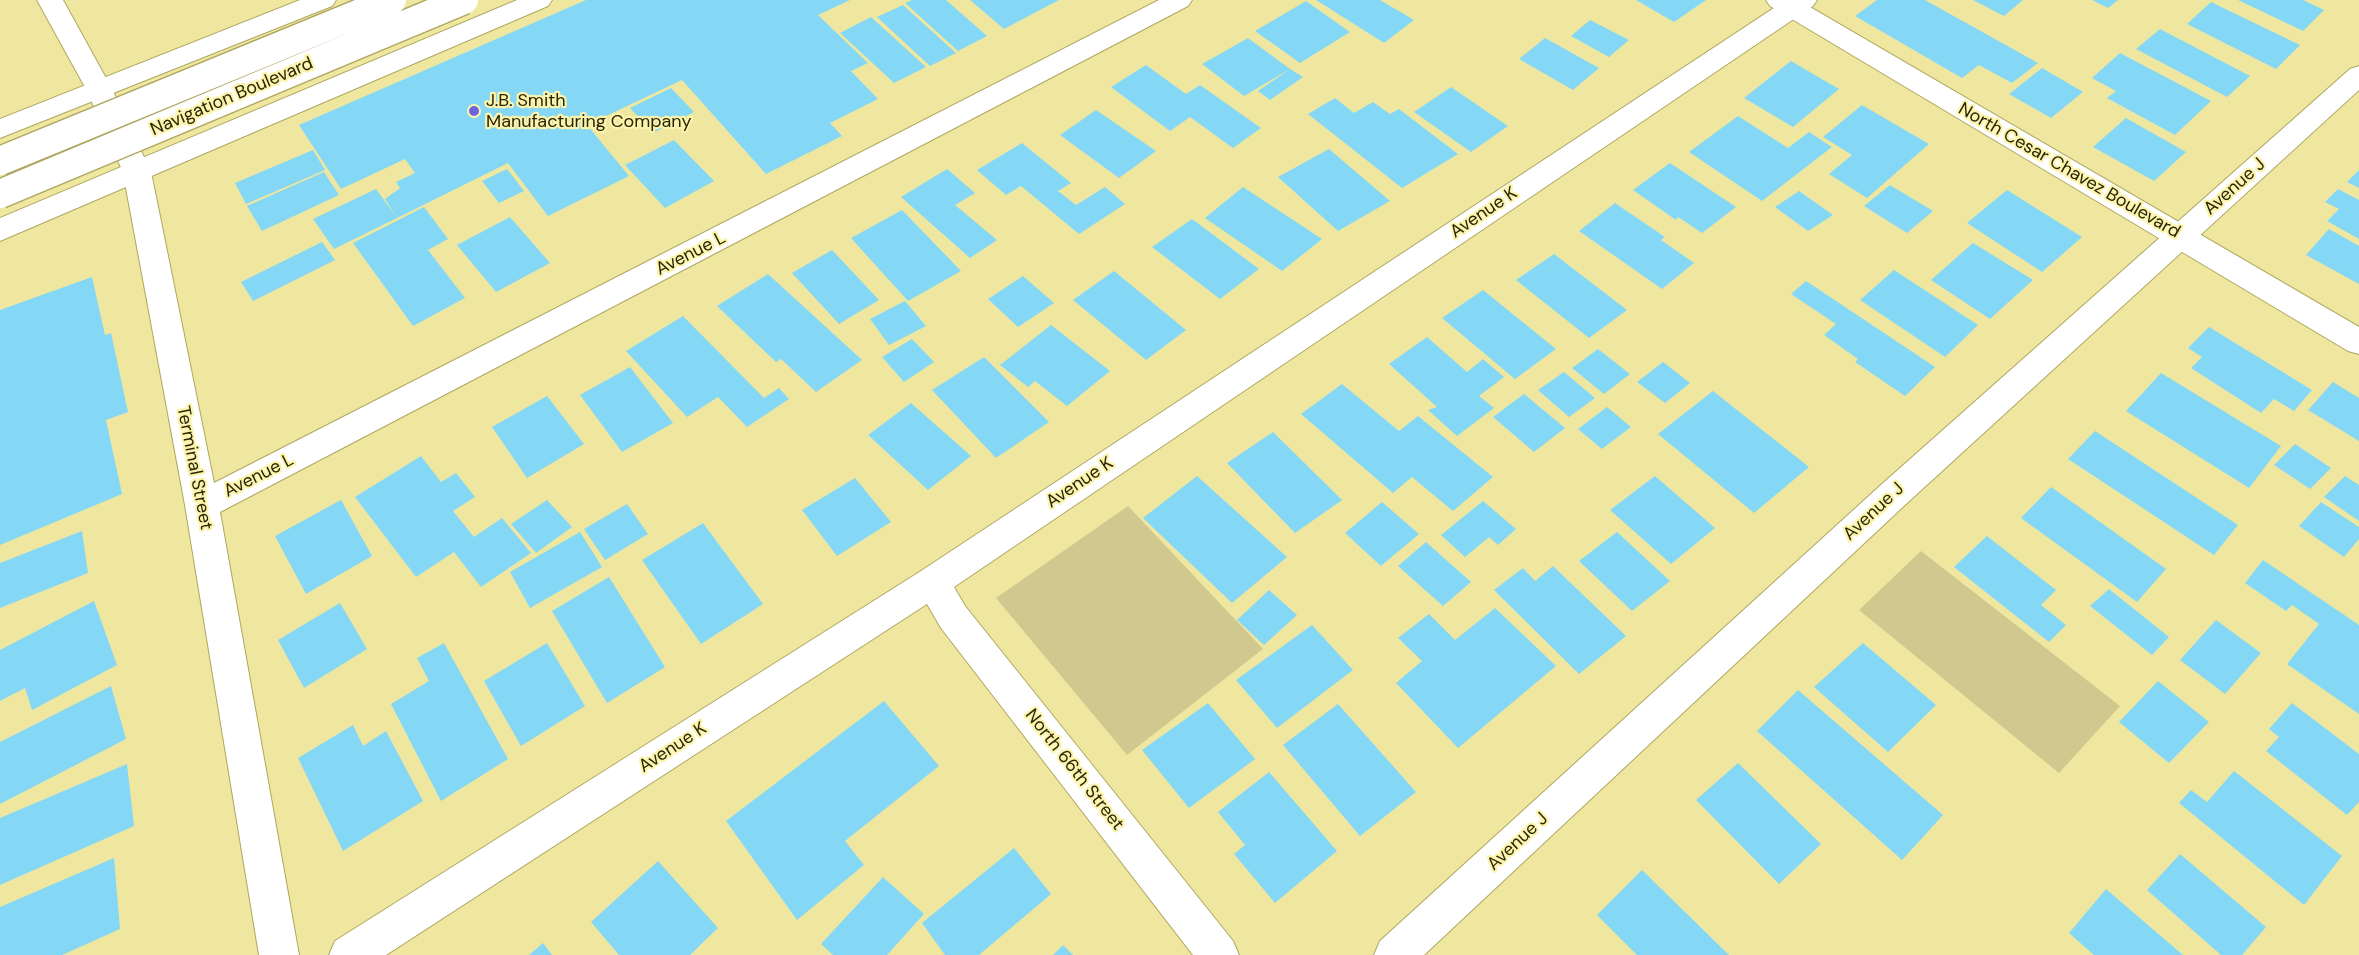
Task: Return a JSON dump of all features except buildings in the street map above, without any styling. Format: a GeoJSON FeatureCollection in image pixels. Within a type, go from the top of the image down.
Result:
{"type":"FeatureCollection","features":[{"type":"Feature","properties":{"kind":"street","name":"Terminal Street"},"geometry":{"type":"LineString","coordinates":[[50,0],[99,89],[137,172],[202,505],[279,955]]}},
{"type":"Feature","properties":{"kind":"street"},"geometry":{"type":"LineString","coordinates":[[0,129],[322,0]]}},
{"type":"Feature","properties":{"kind":"street","name":"Navigation Boulevard"},"geometry":{"type":"LineString","coordinates":[[0,161],[392,0]]}},
{"type":"Feature","properties":{"kind":"street","name":"Navigation Boulevard"},"geometry":{"type":"LineString","coordinates":[[0,194],[464,0]]}},
{"type":"Feature","properties":{"kind":"street"},"geometry":{"type":"LineString","coordinates":[[0,230],[539,0]]}},
{"type":"Feature","properties":{"kind":"street","name":"Avenue L"},"geometry":{"type":"LineString","coordinates":[[202,505],[1179,0]]}},
{"type":"Feature","properties":{"kind":"street","name":"North Cesar Chavez Boulevard"},"geometry":{"type":"LineString","coordinates":[[1791,3],[2359,342]]}},
{"type":"Feature","properties":{"kind":"street","name":"Avenue K"},"geometry":{"type":"LineString","coordinates":[[349,955],[933,582],[1791,3]]}},
{"type":"Feature","properties":{"kind":"street","name":"Avenue J"},"geometry":{"type":"LineString","coordinates":[[1394,955],[1894,494],[2359,75]]}},
{"type":"Feature","properties":{"kind":"street","name":"North 66th Street"},"geometry":{"type":"LineString","coordinates":[[933,582],[953,617],[1219,955]]}},
{"type":"Feature","properties":{"kind":"shaded area"},"geometry":{"type":"Polygon","coordinates":[[[1128,506],[1263,649],[1127,755],[996,598],[1128,506]]]}},
{"type":"Feature","properties":{"kind":"shaded area"},"geometry":{"type":"Polygon","coordinates":[[[1921,551],[2120,706],[2059,773],[1859,610],[1921,551]]]}},
{"type":"Feature","properties":{"kind":"place","name":"J.B. Smith Manufacturing Company"},"geometry":{"type":"Point","coordinates":[474,111]}}]}
